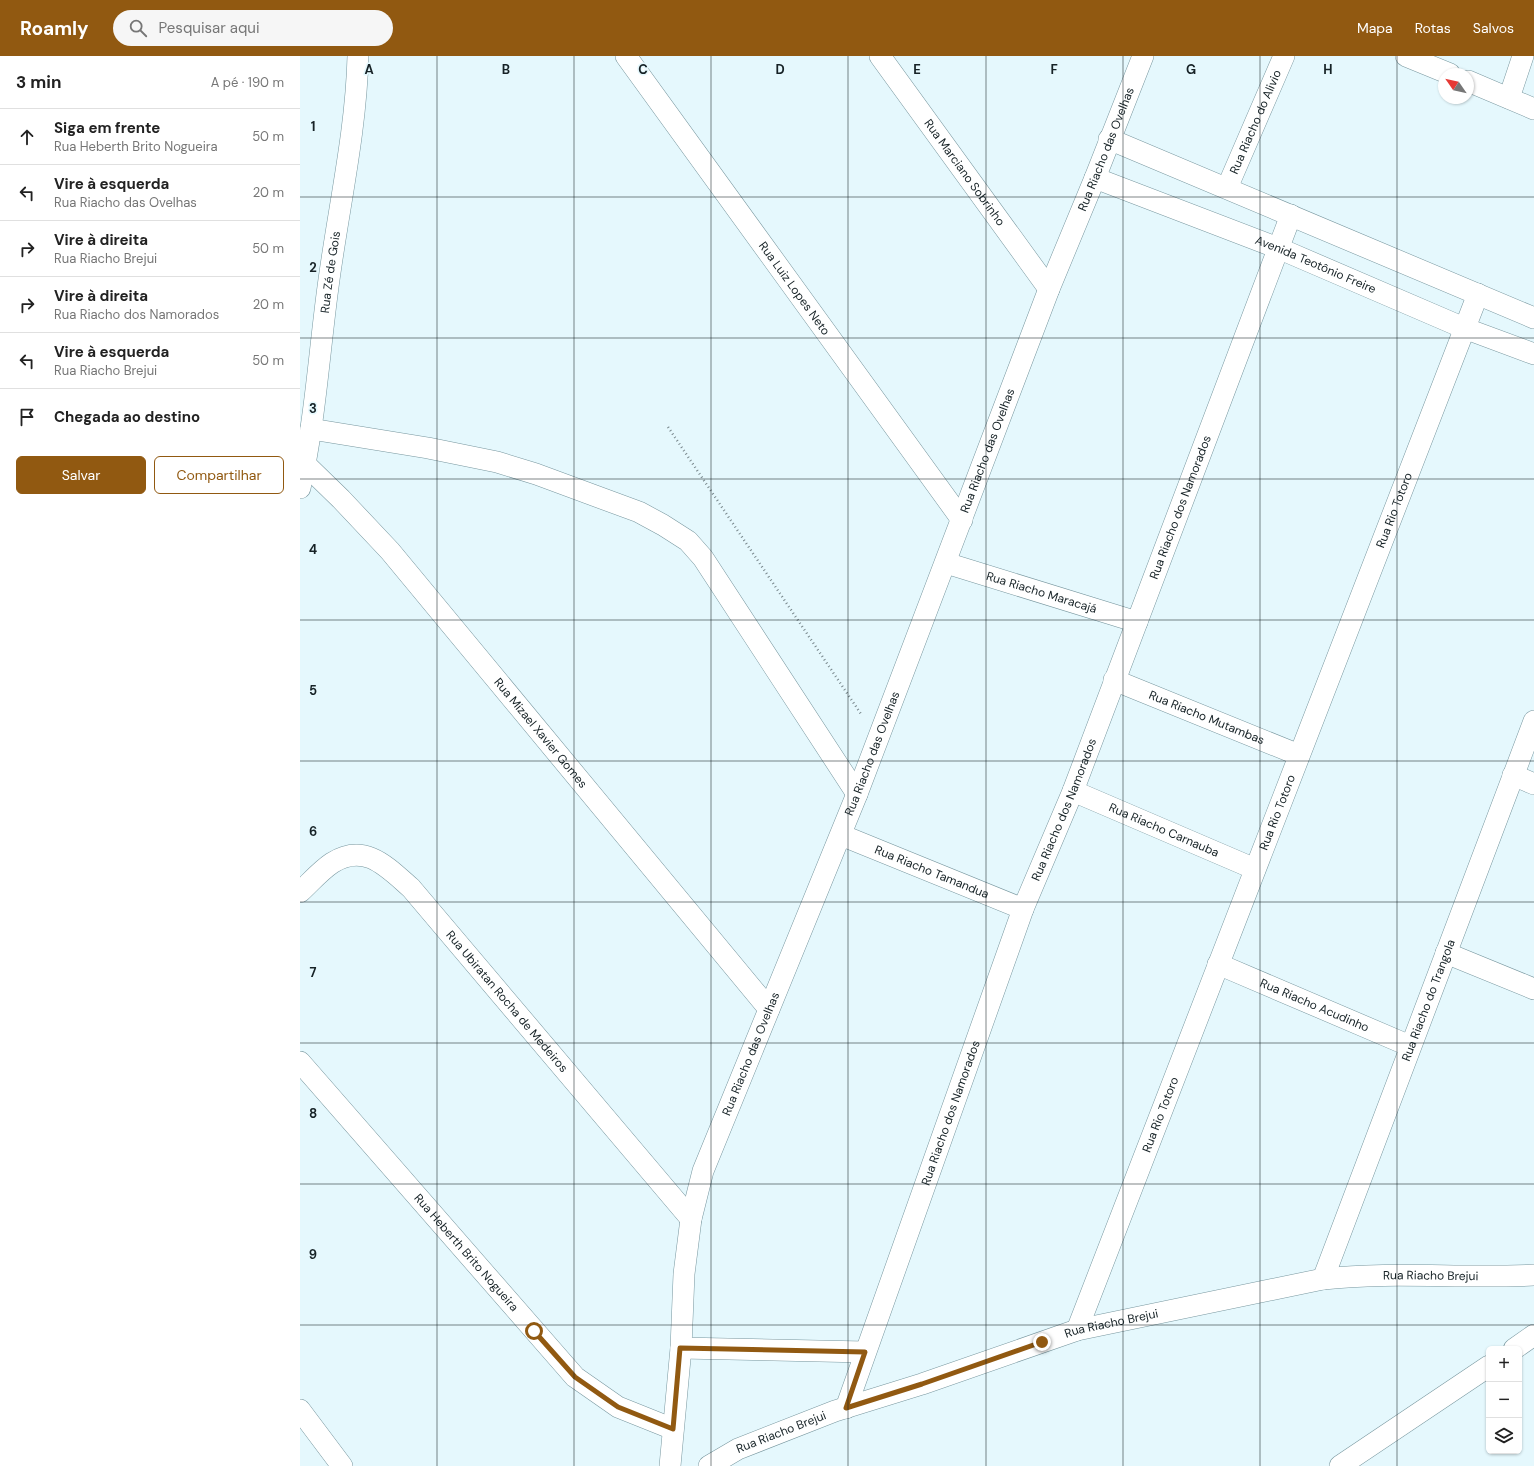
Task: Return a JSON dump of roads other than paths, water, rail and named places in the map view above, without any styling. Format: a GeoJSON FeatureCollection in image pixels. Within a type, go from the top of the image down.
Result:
{"type":"FeatureCollection","features":[{"type":"Feature","properties":{"kind":"street","name":"Rua Zé de Gois"},"geometry":{"type":"LineString","coordinates":[[300,488],[311,429],[328,287],[354,116],[358,56]]}},
{"type":"Feature","properties":{"kind":"street","name":"Rua Luiz Lopes Neto"},"geometry":{"type":"LineString","coordinates":[[626,56],[962,520]]}},
{"type":"Feature","properties":{"kind":"street","name":"Rua Marciano Sobrinho"},"geometry":{"type":"LineString","coordinates":[[880,56],[1049,289]]}},
{"type":"Feature","properties":{"kind":"street","name":"Rua Riacho das Ovelhas"},"geometry":{"type":"LineString","coordinates":[[670,1466],[680,1348],[684,1274],[691,1219],[703,1171],[841,835],[946,563],[1049,289],[1143,56]]}},
{"type":"Feature","properties":{"kind":"street","name":"Rua Riacho do Alivio"},"geometry":{"type":"LineString","coordinates":[[1227,188],[1284,56]]}},
{"type":"Feature","properties":{"kind":"street"},"geometry":{"type":"LineString","coordinates":[[1406,56],[1438,69]]}},
{"type":"Feature","properties":{"kind":"street"},"geometry":{"type":"LineString","coordinates":[[1509,98],[1523,56]]}},
{"type":"Feature","properties":{"kind":"street"},"geometry":{"type":"LineString","coordinates":[[1474,83],[1534,109]]}},
{"type":"Feature","properties":{"kind":"street"},"geometry":{"type":"LineString","coordinates":[[1109,139],[1291,214],[1534,318]]}},
{"type":"Feature","properties":{"kind":"street","name":"Avenida Teotônio Freire"},"geometry":{"type":"LineString","coordinates":[[1095,178],[1278,248],[1464,328],[1534,354]]}},
{"type":"Feature","properties":{"kind":"street","name":"Rua Riacho dos Namorados"},"geometry":{"type":"LineString","coordinates":[[846,1408],[1023,909],[1073,791],[1291,214]]}},
{"type":"Feature","properties":{"kind":"street","name":"Rua Rio Totoro"},"geometry":{"type":"LineString","coordinates":[[1077,1330],[1478,294]]}},
{"type":"Feature","properties":{"kind":"street"},"geometry":{"type":"LineString","coordinates":[[311,429],[428,448],[497,462],[639,512],[688,541],[702,558],[857,794]]}},
{"type":"Feature","properties":{"kind":"street","name":"Rua Mizael Xavier Gomes"},"geometry":{"type":"LineString","coordinates":[[305,464],[341,499],[390,551],[769,1009]]}},
{"type":"Feature","properties":{"kind":"street","name":"Rua Riacho Maracajá"},"geometry":{"type":"LineString","coordinates":[[946,563],[1137,622]]}},
{"type":"Feature","properties":{"kind":"street","name":"Rua Riacho Mutambas"},"geometry":{"type":"LineString","coordinates":[[1114,680],[1299,755]]}},
{"type":"Feature","properties":{"kind":"street","name":"Rua Riacho do Trangola"},"geometry":{"type":"LineString","coordinates":[[1323,1278],[1534,721]]}},
{"type":"Feature","properties":{"kind":"street"},"geometry":{"type":"LineString","coordinates":[[1513,775],[1534,784]]}},
{"type":"Feature","properties":{"kind":"street","name":"Rua Riacho Carnauba"},"geometry":{"type":"LineString","coordinates":[[1073,791],[1255,869]]}},
{"type":"Feature","properties":{"kind":"street","name":"Rua Riacho Tamandua"},"geometry":{"type":"LineString","coordinates":[[841,835],[1023,909]]}},
{"type":"Feature","properties":{"kind":"street","name":"Rua Ubiratan Rocha de Medeiros"},"geometry":{"type":"LineString","coordinates":[[300,892],[331,864],[346,856],[366,855],[384,865],[411,888],[691,1219]]}},
{"type":"Feature","properties":{"kind":"street"},"geometry":{"type":"LineString","coordinates":[[1446,953],[1534,989]]}},
{"type":"Feature","properties":{"kind":"street","name":"Rua Riacho Acudinho"},"geometry":{"type":"LineString","coordinates":[[1218,964],[1410,1046]]}},
{"type":"Feature","properties":{"kind":"street","name":"Rua Heberth Brito Nogueira"},"geometry":{"type":"LineString","coordinates":[[300,1062],[575,1377],[618,1407],[673,1429]]}},
{"type":"Feature","properties":{"kind":"street","name":"Rua Riacho Brejui"},"geometry":{"type":"LineString","coordinates":[[709,1466],[738,1449],[846,1408],[922,1384],[1077,1330],[1323,1278],[1383,1274],[1491,1276],[1534,1275]]}},
{"type":"Feature","properties":{"kind":"street"},"geometry":{"type":"LineString","coordinates":[[1518,1346],[1534,1335]]}},
{"type":"Feature","properties":{"kind":"street"},"geometry":{"type":"LineString","coordinates":[[680,1348],[865,1352]]}},
{"type":"Feature","properties":{"kind":"street"},"geometry":{"type":"LineString","coordinates":[[1340,1466],[1486,1368]]}},
{"type":"Feature","properties":{"kind":"street"},"geometry":{"type":"LineString","coordinates":[[300,1410],[342,1466]]}}]}
